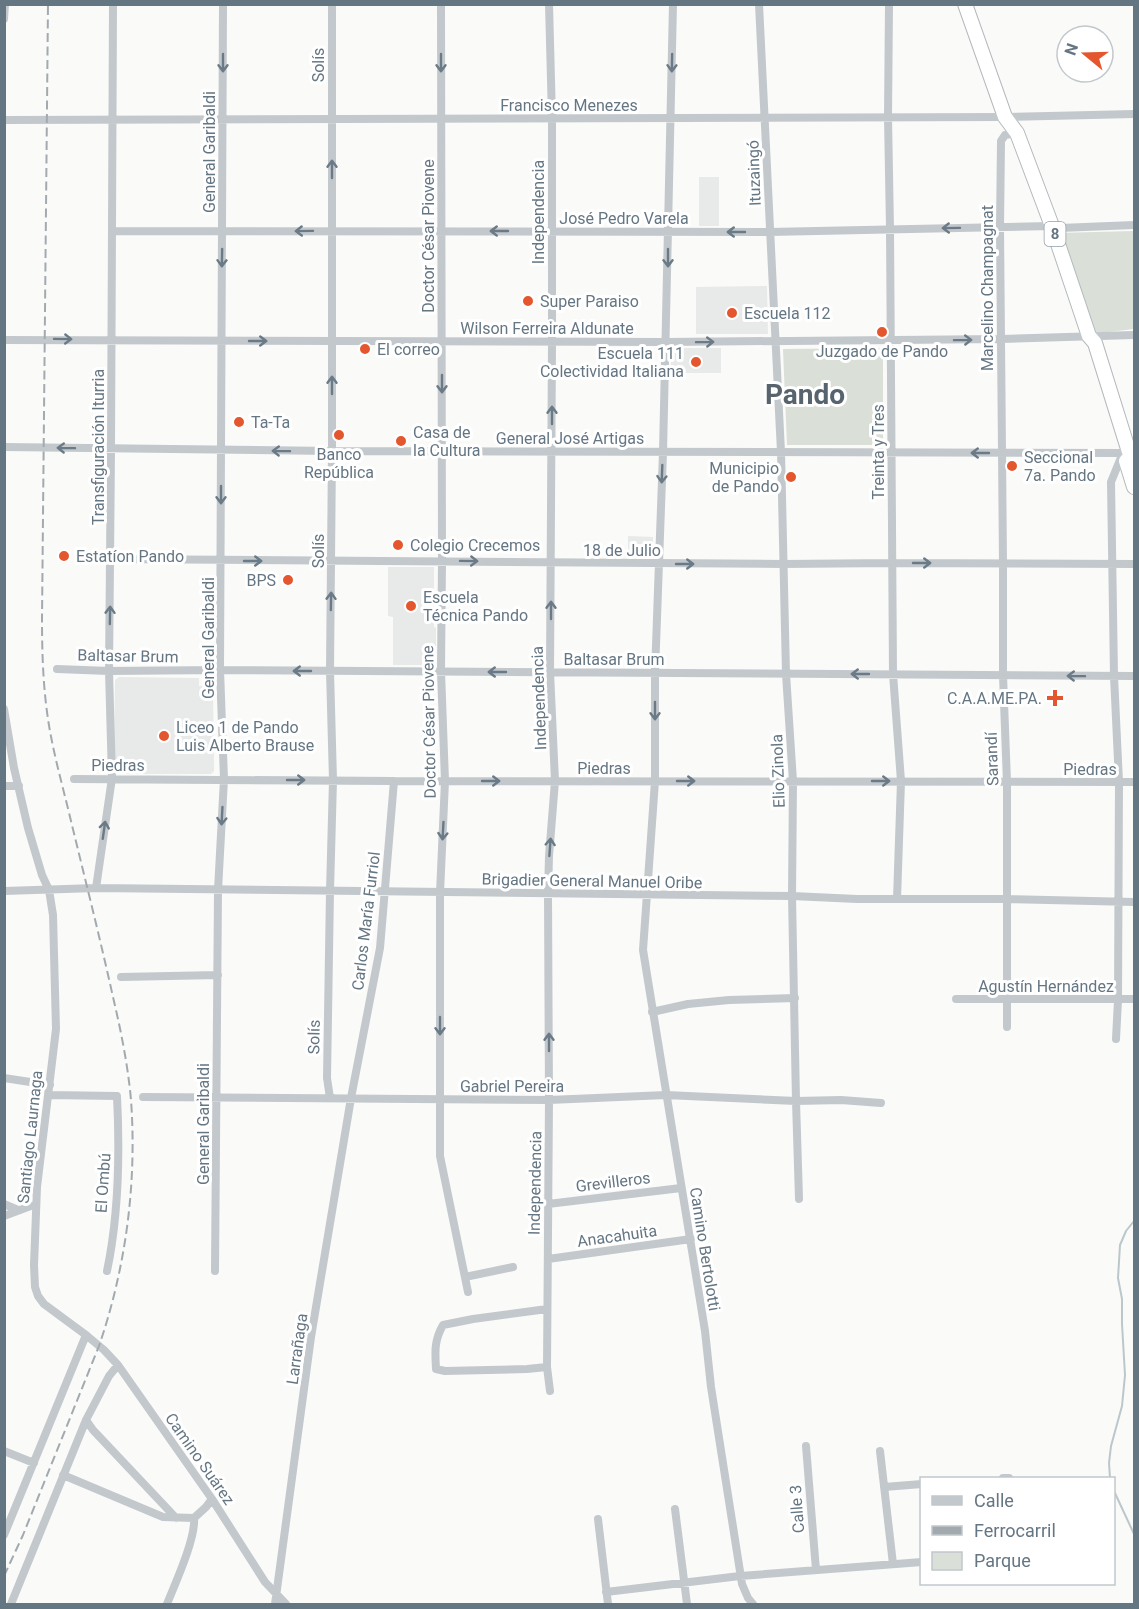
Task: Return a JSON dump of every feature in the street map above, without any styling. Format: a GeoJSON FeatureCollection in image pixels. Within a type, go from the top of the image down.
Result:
{"type":"FeatureCollection","features":[{"type":"Feature","properties":{"kind":"highway","name":"8"},"geometry":{"type":"LineString","coordinates":[[965,4],[1005,117],[1017,133],[1052,226],[1089,336],[1095,343],[1134,468]]}},
{"type":"Feature","properties":{"kind":"highway","name":"8"},"geometry":{"type":"LineString","coordinates":[[1129,452],[1134,486]]}},
{"type":"Feature","properties":{"kind":"street"},"geometry":{"type":"LineString","coordinates":[[4,19],[5,4]]}},
{"type":"Feature","properties":{"kind":"street","name":"Transfiguración Iturria"},"geometry":{"type":"LineString","coordinates":[[96,888],[112,778],[109,671],[113,4]]}},
{"type":"Feature","properties":{"kind":"street","name":"General Garibaldi"},"geometry":{"type":"LineString","coordinates":[[215,1271],[218,890],[224,779],[220,670],[223,4]]}},
{"type":"Feature","properties":{"kind":"street","name":"Solís"},"geometry":{"type":"LineString","coordinates":[[330,1098],[327,1078],[333,780],[330,671],[332,4]]}},
{"type":"Feature","properties":{"kind":"street","name":"Doctor César Piovene"},"geometry":{"type":"LineString","coordinates":[[441,4],[441,672],[445,781],[440,892],[441,1165],[468,1292]]}},
{"type":"Feature","properties":{"kind":"street","name":"Independencia"},"geometry":{"type":"LineString","coordinates":[[549,4],[552,118],[550,672],[555,781],[548,894],[547,1367],[550,1391]]}},
{"type":"Feature","properties":{"kind":"street","name":"Camino Bertolotti"},"geometry":{"type":"LineString","coordinates":[[673,4],[666,342],[655,673],[655,782],[643,950],[691,1239],[740,1576],[753,1605]]}},
{"type":"Feature","properties":{"kind":"street","name":"Ituzaingó"},"geometry":{"type":"LineString","coordinates":[[759,4],[774,341]]}},
{"type":"Feature","properties":{"kind":"street","name":"Treinta y Tres"},"geometry":{"type":"LineString","coordinates":[[889,4],[893,674],[900,781],[897,899]]}},
{"type":"Feature","properties":{"kind":"street","name":"Francisco Menezes"},"geometry":{"type":"LineString","coordinates":[[4,120],[1005,117],[1134,114]]}},
{"type":"Feature","properties":{"kind":"street","name":"Marcelino Champagnat"},"geometry":{"type":"LineString","coordinates":[[1002,453],[1001,141],[1005,135],[1017,133]]}},
{"type":"Feature","properties":{"kind":"street","name":"José Pedro Varela"},"geometry":{"type":"LineString","coordinates":[[113,231],[769,232],[1134,225]]}},
{"type":"Feature","properties":{"kind":"street","name":"Wilson Ferreira Aldunate"},"geometry":{"type":"LineString","coordinates":[[4,340],[666,342],[891,341],[1134,335]]}},
{"type":"Feature","properties":{"kind":"street","name":"Elio Zinola"},"geometry":{"type":"LineString","coordinates":[[774,341],[780,453],[786,674],[793,781],[792,896],[799,1199]]}},
{"type":"Feature","properties":{"kind":"street","name":"General José Artigas"},"geometry":{"type":"LineString","coordinates":[[4,447],[552,452],[1129,452]]}},
{"type":"Feature","properties":{"kind":"street"},"geometry":{"type":"LineString","coordinates":[[1116,1039],[1119,782],[1114,676],[1111,483],[1129,452]]}},
{"type":"Feature","properties":{"kind":"street","name":"Sarandí"},"geometry":{"type":"LineString","coordinates":[[1002,453],[1003,675],[1007,782],[1007,1028]]}},
{"type":"Feature","properties":{"kind":"street","name":"18 de Julio"},"geometry":{"type":"LineString","coordinates":[[110,559],[660,564],[1134,564]]}},
{"type":"Feature","properties":{"kind":"street","name":"Baltasar Brum"},"geometry":{"type":"LineString","coordinates":[[57,669],[1134,676]]}},
{"type":"Feature","properties":{"kind":"street","name":"Santiago Laurnaga"},"geometry":{"type":"LineString","coordinates":[[4,709],[19,786],[42,875],[49,890],[53,915],[56,1029],[36,1204],[35,1287],[44,1304],[86,1335]]}},
{"type":"Feature","properties":{"kind":"street","name":"Piedras"},"geometry":{"type":"LineString","coordinates":[[74,779],[1134,782]]}},
{"type":"Feature","properties":{"kind":"street","name":"Carlos María Furriol"},"geometry":{"type":"LineString","coordinates":[[351,1098],[377,969],[384,919],[394,781]]}},
{"type":"Feature","properties":{"kind":"street"},"geometry":{"type":"LineString","coordinates":[[4,786],[19,786]]}},
{"type":"Feature","properties":{"kind":"street","name":"Brigadier General Manuel Oribe"},"geometry":{"type":"LineString","coordinates":[[4,891],[96,888],[1134,902]]}},
{"type":"Feature","properties":{"kind":"street"},"geometry":{"type":"LineString","coordinates":[[121,977],[218,975]]}},
{"type":"Feature","properties":{"kind":"street"},"geometry":{"type":"LineString","coordinates":[[652,1012],[688,1004],[795,998]]}},
{"type":"Feature","properties":{"kind":"street","name":"Agustín Hernández"},"geometry":{"type":"LineString","coordinates":[[956,999],[1134,999]]}},
{"type":"Feature","properties":{"kind":"street"},"geometry":{"type":"LineString","coordinates":[[4,1078],[50,1085]]}},
{"type":"Feature","properties":{"kind":"street","name":"El Ombú"},"geometry":{"type":"LineString","coordinates":[[49,1095],[117,1096],[119,1174],[112,1246],[107,1272]]}},
{"type":"Feature","properties":{"kind":"street","name":"Gabriel Pereira"},"geometry":{"type":"LineString","coordinates":[[142,1097],[549,1100],[666,1095],[881,1103]]}},
{"type":"Feature","properties":{"kind":"street","name":"Larrañaga"},"geometry":{"type":"LineString","coordinates":[[276,1600],[311,1337],[351,1098]]}},
{"type":"Feature","properties":{"kind":"street","name":"Grevilleros"},"geometry":{"type":"LineString","coordinates":[[548,1204],[681,1188]]}},
{"type":"Feature","properties":{"kind":"street"},"geometry":{"type":"LineString","coordinates":[[4,1204],[18,1210]]}},
{"type":"Feature","properties":{"kind":"street"},"geometry":{"type":"LineString","coordinates":[[4,1216],[36,1204]]}},
{"type":"Feature","properties":{"kind":"street","name":"Anacahuita"},"geometry":{"type":"LineString","coordinates":[[548,1259],[691,1239]]}},
{"type":"Feature","properties":{"kind":"street"},"geometry":{"type":"LineString","coordinates":[[465,1276],[513,1268]]}},
{"type":"Feature","properties":{"kind":"street"},"geometry":{"type":"LineString","coordinates":[[547,1309],[443,1325],[436,1337],[435,1348],[436,1369],[445,1371],[547,1367]]}},
{"type":"Feature","properties":{"kind":"street"},"geometry":{"type":"LineString","coordinates":[[4,1535],[86,1335]]}},
{"type":"Feature","properties":{"kind":"street","name":"Camino Suárez"},"geometry":{"type":"LineString","coordinates":[[86,1335],[118,1365],[212,1499],[276,1600],[286,1605]]}},
{"type":"Feature","properties":{"kind":"street"},"geometry":{"type":"LineString","coordinates":[[11,1605],[86,1420],[109,1376],[118,1365]]}},
{"type":"Feature","properties":{"kind":"street"},"geometry":{"type":"LineString","coordinates":[[86,1420],[176,1518]]}},
{"type":"Feature","properties":{"kind":"street","name":"Calle 3"},"geometry":{"type":"LineString","coordinates":[[806,1446],[816,1570]]}},
{"type":"Feature","properties":{"kind":"street"},"geometry":{"type":"LineString","coordinates":[[4,1451],[34,1463]]}},
{"type":"Feature","properties":{"kind":"street"},"geometry":{"type":"LineString","coordinates":[[880,1451],[893,1564]]}},
{"type":"Feature","properties":{"kind":"street"},"geometry":{"type":"LineString","coordinates":[[63,1475],[163,1517],[194,1518],[212,1499]]}},
{"type":"Feature","properties":{"kind":"street"},"geometry":{"type":"LineString","coordinates":[[884,1487],[920,1484]]}},
{"type":"Feature","properties":{"kind":"street"},"geometry":{"type":"LineString","coordinates":[[675,1509],[687,1605]]}},
{"type":"Feature","properties":{"kind":"street"},"geometry":{"type":"LineString","coordinates":[[167,1605],[191,1540],[194,1518]]}},
{"type":"Feature","properties":{"kind":"street"},"geometry":{"type":"LineString","coordinates":[[598,1519],[608,1605]]}},
{"type":"Feature","properties":{"kind":"street"},"geometry":{"type":"LineString","coordinates":[[606,1592],[740,1576],[920,1562]]}},
{"type":"Feature","properties":{"kind":"shaded area"},"geometry":{"type":"Polygon","coordinates":[[[699,177],[719,177],[719,226],[699,226],[699,177]]]}},
{"type":"Feature","properties":{"kind":"shaded area","name":"Escuela 112"},"geometry":{"type":"Polygon","coordinates":[[[767,286],[768,334],[696,334],[696,287],[767,286]]]}},
{"type":"Feature","properties":{"kind":"shaded area","name":"Escuela 111 Colectividad Italiana"},"geometry":{"type":"Polygon","coordinates":[[[674,348],[721,348],[721,373],[671,373],[671,350],[674,348]]]}},
{"type":"Feature","properties":{"kind":"shaded area"},"geometry":{"type":"Polygon","coordinates":[[[628,536],[653,537],[653,558],[628,557],[628,536]]]}},
{"type":"Feature","properties":{"kind":"shaded area","name":"Escuela Técnica Pando"},"geometry":{"type":"Polygon","coordinates":[[[388,567],[434,567],[436,661],[425,661],[425,665],[393,665],[393,617],[388,616],[388,567]]]}},
{"type":"Feature","properties":{"kind":"shaded area","name":"Liceo 1 de Pando Luis Alberto Brause"},"geometry":{"type":"Polygon","coordinates":[[[119,677],[199,678],[199,686],[213,687],[214,771],[211,774],[117,774],[114,771],[115,680],[119,677]]]}},
{"type":"Feature","properties":{"kind":"green space"},"geometry":{"type":"Polygon","coordinates":[[[1134,231],[1134,329],[1091,334],[1057,233],[1134,231]]]}},
{"type":"Feature","properties":{"kind":"green space"},"geometry":{"type":"Polygon","coordinates":[[[883,348],[883,445],[787,445],[783,349],[883,348]]]}},
{"type":"Feature","properties":{"kind":"waterway"},"geometry":{"type":"LineString","coordinates":[[1110,1477],[1111,1446],[1122,1406],[1125,1375],[1122,1299],[1118,1278],[1120,1245],[1126,1231],[1134,1221]]}},
{"type":"Feature","properties":{"kind":"waterway"},"geometry":{"type":"LineString","coordinates":[[1115,1493],[1134,1534]]}},
{"type":"Feature","properties":{"kind":"railway"},"geometry":{"type":"LineString","coordinates":[[4,1576],[23,1535],[99,1346],[123,1255],[131,1193],[132,1162],[131,1100],[124,1049],[53,744],[44,682],[42,619],[48,4]]}},
{"type":"Feature","properties":{"kind":"place","name":"Super Paraiso"},"geometry":{"type":"Point","coordinates":[528,301]}},
{"type":"Feature","properties":{"kind":"place","name":"Escuela 112"},"geometry":{"type":"Point","coordinates":[732,313]}},
{"type":"Feature","properties":{"kind":"place","name":"Juzgado de Pando"},"geometry":{"type":"Point","coordinates":[882,332]}},
{"type":"Feature","properties":{"kind":"place","name":"El correo"},"geometry":{"type":"Point","coordinates":[365,349]}},
{"type":"Feature","properties":{"kind":"place","name":"Escuela 111 Colectividad Italiana"},"geometry":{"type":"Point","coordinates":[696,362]}},
{"type":"Feature","properties":{"kind":"place","name":"Ta-Ta"},"geometry":{"type":"Point","coordinates":[239,422]}},
{"type":"Feature","properties":{"kind":"place","name":"Banco República"},"geometry":{"type":"Point","coordinates":[339,435]}},
{"type":"Feature","properties":{"kind":"place","name":"Casa de la Cultura"},"geometry":{"type":"Point","coordinates":[401,441]}},
{"type":"Feature","properties":{"kind":"place","name":"Seccional 7a. Pando"},"geometry":{"type":"Point","coordinates":[1012,466]}},
{"type":"Feature","properties":{"kind":"place","name":"Municipio de Pando"},"geometry":{"type":"Point","coordinates":[791,477]}},
{"type":"Feature","properties":{"kind":"place","name":"Colegio Crecemos"},"geometry":{"type":"Point","coordinates":[398,545]}},
{"type":"Feature","properties":{"kind":"place","name":"Estatíon Pando"},"geometry":{"type":"Point","coordinates":[64,556]}},
{"type":"Feature","properties":{"kind":"place","name":"BPS"},"geometry":{"type":"Point","coordinates":[288,580]}},
{"type":"Feature","properties":{"kind":"place","name":"Escuela Técnica Pando"},"geometry":{"type":"Point","coordinates":[411,606]}},
{"type":"Feature","properties":{"kind":"place","name":"C.A.A.ME.PA."},"geometry":{"type":"Point","coordinates":[1055,698]}},
{"type":"Feature","properties":{"kind":"place","name":"Liceo 1 de Pando Luis Alberto Brause"},"geometry":{"type":"Point","coordinates":[164,736]}},
{"type":"Feature","properties":{"kind":"district","name":"Pando"},"geometry":{"type":"Point","coordinates":[805,394]}}]}
